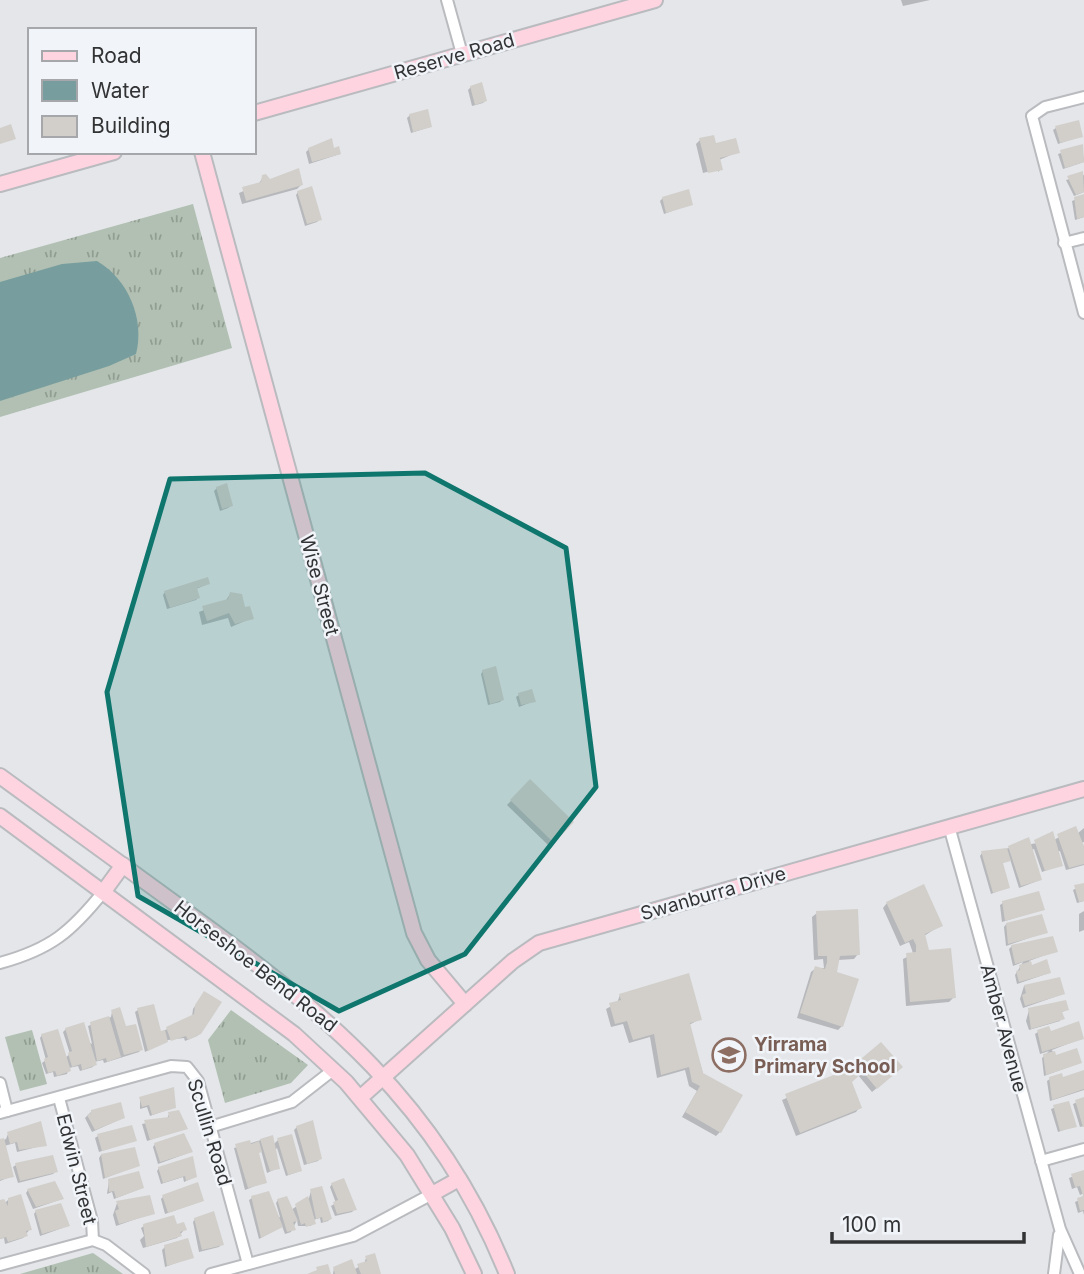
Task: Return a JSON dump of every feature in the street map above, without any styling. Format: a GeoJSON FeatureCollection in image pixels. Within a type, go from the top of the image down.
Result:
{"type":"FeatureCollection","features":[{"type":"Feature","properties":{"kind":"street"},"geometry":{"type":"LineString","coordinates":[[447,0],[462,54]]}},
{"type":"Feature","properties":{"kind":"street","name":"Reserve Road"},"geometry":{"type":"LineString","coordinates":[[256,112],[655,0]]}},
{"type":"Feature","properties":{"kind":"street"},"geometry":{"type":"LineString","coordinates":[[1084,97],[1045,107],[1032,116],[1084,313]]}},
{"type":"Feature","properties":{"kind":"street"},"geometry":{"type":"LineString","coordinates":[[0,184],[107,154]]}},
{"type":"Feature","properties":{"kind":"street","name":"Wise Street"},"geometry":{"type":"LineString","coordinates":[[203,154],[414,933],[428,960],[466,1004]]}},
{"type":"Feature","properties":{"kind":"street"},"geometry":{"type":"LineString","coordinates":[[1064,243],[1084,238]]}},
{"type":"Feature","properties":{"kind":"street","name":"Horseshoe Bend Road"},"geometry":{"type":"LineString","coordinates":[[0,776],[296,993],[344,1034],[410,1107],[459,1179],[507,1274]]}},
{"type":"Feature","properties":{"kind":"street","name":"Swanburra Drive"},"geometry":{"type":"LineString","coordinates":[[360,1097],[513,961],[539,943],[1084,789]]}},
{"type":"Feature","properties":{"kind":"street","name":"Horseshoe Bend Road"},"geometry":{"type":"LineString","coordinates":[[0,816],[295,1034],[333,1070],[397,1141],[432,1194],[474,1274]]}},
{"type":"Feature","properties":{"kind":"street","name":"Amber Avenue"},"geometry":{"type":"LineString","coordinates":[[949,826],[1059,1229],[1080,1274]]}},
{"type":"Feature","properties":{"kind":"street"},"geometry":{"type":"LineString","coordinates":[[0,963],[40,950],[62,937],[123,866]]}},
{"type":"Feature","properties":{"kind":"street","name":"Scullin Road"},"geometry":{"type":"LineString","coordinates":[[4,1112],[182,1065],[196,1076],[248,1264]]}},
{"type":"Feature","properties":{"kind":"street"},"geometry":{"type":"LineString","coordinates":[[210,1127],[292,1102],[333,1070]]}},
{"type":"Feature","properties":{"kind":"street"},"geometry":{"type":"LineString","coordinates":[[0,1083],[4,1112]]}},
{"type":"Feature","properties":{"kind":"street","name":"Edwin Street"},"geometry":{"type":"LineString","coordinates":[[59,1098],[92,1221],[93,1240]]}},
{"type":"Feature","properties":{"kind":"street"},"geometry":{"type":"LineString","coordinates":[[1041,1161],[1084,1149]]}},
{"type":"Feature","properties":{"kind":"street"},"geometry":{"type":"LineString","coordinates":[[211,1274],[353,1236],[459,1179]]}},
{"type":"Feature","properties":{"kind":"street","name":"Amber Avenue"},"geometry":{"type":"LineString","coordinates":[[1054,1274],[1059,1229]]}},
{"type":"Feature","properties":{"kind":"street"},"geometry":{"type":"LineString","coordinates":[[0,1265],[93,1240],[110,1247],[144,1274]]}},
{"type":"Feature","properties":{"kind":"highlighted area"},"geometry":{"type":"Polygon","coordinates":[[[425,473],[566,548],[596,787],[465,954],[339,1011],[138,896],[107,692],[170,479],[425,473]]]}},
{"type":"Feature","properties":{"kind":"green space"},"geometry":{"type":"Polygon","coordinates":[[[193,204],[232,348],[0,417],[0,258],[193,204]]]}},
{"type":"Feature","properties":{"kind":"green space"},"geometry":{"type":"Polygon","coordinates":[[[231,1010],[308,1065],[291,1083],[225,1103],[208,1040],[231,1010]]]}},
{"type":"Feature","properties":{"kind":"green space"},"geometry":{"type":"Polygon","coordinates":[[[32,1030],[47,1084],[20,1091],[5,1037],[32,1030]]]}},
{"type":"Feature","properties":{"kind":"green space"},"geometry":{"type":"Polygon","coordinates":[[[93,1253],[123,1274],[20,1274],[93,1253]]]}},
{"type":"Feature","properties":{"kind":"water"},"geometry":{"type":"Polygon","coordinates":[[[97,261],[117,278],[132,301],[138,327],[136,354],[109,366],[0,401],[0,282],[62,264],[97,261]]]}},
{"type":"Feature","properties":{"kind":"building"},"geometry":{"type":"Polygon","coordinates":[[[482,82],[487,101],[475,105],[470,86],[482,82]]]}},
{"type":"Feature","properties":{"kind":"building"},"geometry":{"type":"Polygon","coordinates":[[[428,109],[432,127],[413,132],[409,114],[428,109]]]}},
{"type":"Feature","properties":{"kind":"building"},"geometry":{"type":"Polygon","coordinates":[[[1079,120],[1083,137],[1060,143],[1055,126],[1079,120]]]}},
{"type":"Feature","properties":{"kind":"building"},"geometry":{"type":"Polygon","coordinates":[[[11,124],[16,139],[0,144],[0,128],[11,124]]]}},
{"type":"Feature","properties":{"kind":"building"},"geometry":{"type":"Polygon","coordinates":[[[714,135],[716,143],[736,138],[740,153],[720,158],[723,170],[708,173],[699,138],[714,135]]]}},
{"type":"Feature","properties":{"kind":"building"},"geometry":{"type":"Polygon","coordinates":[[[332,138],[334,148],[339,146],[341,154],[312,162],[308,148],[332,138]]]}},
{"type":"Feature","properties":{"kind":"building"},"geometry":{"type":"Polygon","coordinates":[[[1083,144],[1084,162],[1065,168],[1060,150],[1083,144]]]}},
{"type":"Feature","properties":{"kind":"building"},"geometry":{"type":"Polygon","coordinates":[[[299,168],[303,185],[246,201],[242,187],[261,182],[262,175],[266,174],[270,179],[299,168]]]}},
{"type":"Feature","properties":{"kind":"building"},"geometry":{"type":"Polygon","coordinates":[[[1083,171],[1084,192],[1076,195],[1067,176],[1083,171]]]}},
{"type":"Feature","properties":{"kind":"building"},"geometry":{"type":"Polygon","coordinates":[[[312,186],[322,220],[307,224],[297,191],[312,186]]]}},
{"type":"Feature","properties":{"kind":"building"},"geometry":{"type":"Polygon","coordinates":[[[689,189],[693,205],[666,213],[662,197],[689,189]]]}},
{"type":"Feature","properties":{"kind":"building"},"geometry":{"type":"Polygon","coordinates":[[[1084,194],[1084,217],[1077,219],[1074,197],[1084,194]]]}},
{"type":"Feature","properties":{"kind":"building"},"geometry":{"type":"Polygon","coordinates":[[[227,483],[233,506],[222,509],[216,487],[227,483]]]}},
{"type":"Feature","properties":{"kind":"building"},"geometry":{"type":"Polygon","coordinates":[[[208,577],[210,584],[197,588],[200,598],[170,608],[164,591],[208,577]]]}},
{"type":"Feature","properties":{"kind":"building"},"geometry":{"type":"Polygon","coordinates":[[[230,592],[242,594],[245,607],[250,606],[254,619],[235,624],[229,613],[207,621],[202,606],[228,599],[230,592]]]}},
{"type":"Feature","properties":{"kind":"building"},"geometry":{"type":"Polygon","coordinates":[[[496,666],[504,700],[490,704],[482,670],[496,666]]]}},
{"type":"Feature","properties":{"kind":"building"},"geometry":{"type":"Polygon","coordinates":[[[532,689],[536,702],[521,705],[518,693],[532,689]]]}},
{"type":"Feature","properties":{"kind":"building"},"geometry":{"type":"Polygon","coordinates":[[[530,779],[574,822],[554,843],[510,800],[530,779]]]}},
{"type":"Feature","properties":{"kind":"building"},"geometry":{"type":"Polygon","coordinates":[[[1076,826],[1084,846],[1084,864],[1069,868],[1057,834],[1076,826]]]}},
{"type":"Feature","properties":{"kind":"building"},"geometry":{"type":"Polygon","coordinates":[[[1053,831],[1063,866],[1045,871],[1034,840],[1053,831]]]}},
{"type":"Feature","properties":{"kind":"building"},"geometry":{"type":"Polygon","coordinates":[[[1029,837],[1042,880],[1021,886],[1008,846],[1029,837]]]}},
{"type":"Feature","properties":{"kind":"building"},"geometry":{"type":"Polygon","coordinates":[[[1007,848],[1011,861],[1003,863],[1010,888],[993,893],[981,851],[1007,848]]]}},
{"type":"Feature","properties":{"kind":"building"},"geometry":{"type":"Polygon","coordinates":[[[1084,883],[1084,901],[1079,902],[1074,885],[1084,883]]]}},
{"type":"Feature","properties":{"kind":"building"},"geometry":{"type":"Polygon","coordinates":[[[924,884],[943,926],[925,934],[929,950],[951,948],[956,998],[910,1002],[906,953],[916,952],[916,945],[913,939],[905,943],[886,902],[924,884]]]}},
{"type":"Feature","properties":{"kind":"building"},"geometry":{"type":"Polygon","coordinates":[[[1039,891],[1045,910],[1005,921],[1002,901],[1039,891]]]}},
{"type":"Feature","properties":{"kind":"building"},"geometry":{"type":"Polygon","coordinates":[[[858,909],[860,955],[840,956],[837,972],[859,979],[843,1027],[800,1013],[815,966],[825,969],[827,962],[827,956],[818,956],[816,911],[858,909]]]}},
{"type":"Feature","properties":{"kind":"building"},"geometry":{"type":"Polygon","coordinates":[[[1042,914],[1048,933],[1008,944],[1006,923],[1042,914]]]}},
{"type":"Feature","properties":{"kind":"building"},"geometry":{"type":"Polygon","coordinates":[[[1053,936],[1058,952],[1015,964],[1011,945],[1053,936]]]}},
{"type":"Feature","properties":{"kind":"building"},"geometry":{"type":"Polygon","coordinates":[[[1047,959],[1051,973],[1019,982],[1016,971],[1020,970],[1019,965],[1031,961],[1032,965],[1047,959]]]}},
{"type":"Feature","properties":{"kind":"building"},"geometry":{"type":"Polygon","coordinates":[[[689,973],[702,1020],[690,1023],[703,1073],[743,1095],[721,1133],[685,1112],[700,1086],[692,1082],[689,1067],[661,1075],[654,1034],[633,1040],[627,1021],[615,1024],[609,1003],[621,1000],[619,994],[689,973]]]}},
{"type":"Feature","properties":{"kind":"building"},"geometry":{"type":"Polygon","coordinates":[[[1060,977],[1065,994],[1025,1006],[1022,995],[1026,993],[1024,985],[1060,977]]]}},
{"type":"Feature","properties":{"kind":"building"},"geometry":{"type":"Polygon","coordinates":[[[204,991],[222,1002],[201,1034],[188,1040],[186,1036],[171,1041],[166,1027],[194,1014],[195,1005],[204,991]]]}},
{"type":"Feature","properties":{"kind":"building"},"geometry":{"type":"Polygon","coordinates":[[[1066,1000],[1069,1010],[1062,1012],[1065,1019],[1031,1029],[1028,1008],[1066,1000]]]}},
{"type":"Feature","properties":{"kind":"building"},"geometry":{"type":"Polygon","coordinates":[[[154,1004],[161,1031],[165,1030],[168,1042],[148,1051],[137,1008],[154,1004]]]}},
{"type":"Feature","properties":{"kind":"building"},"geometry":{"type":"Polygon","coordinates":[[[120,1007],[126,1026],[136,1024],[143,1050],[124,1055],[111,1010],[120,1007]]]}},
{"type":"Feature","properties":{"kind":"building"},"geometry":{"type":"Polygon","coordinates":[[[109,1016],[121,1057],[107,1062],[106,1058],[97,1061],[90,1022],[109,1016]]]}},
{"type":"Feature","properties":{"kind":"building"},"geometry":{"type":"Polygon","coordinates":[[[1079,1021],[1084,1039],[1042,1052],[1037,1030],[1049,1026],[1051,1031],[1079,1021]]]}},
{"type":"Feature","properties":{"kind":"building"},"geometry":{"type":"Polygon","coordinates":[[[84,1022],[97,1065],[82,1070],[81,1064],[72,1067],[68,1053],[72,1051],[65,1028],[84,1022]]]}},
{"type":"Feature","properties":{"kind":"building"},"geometry":{"type":"Polygon","coordinates":[[[58,1029],[71,1071],[57,1076],[55,1071],[48,1073],[44,1059],[48,1057],[41,1034],[58,1029]]]}},
{"type":"Feature","properties":{"kind":"building"},"geometry":{"type":"Polygon","coordinates":[[[881,1042],[903,1067],[877,1089],[863,1072],[852,1082],[862,1108],[800,1133],[785,1094],[849,1069],[881,1042]]]}},
{"type":"Feature","properties":{"kind":"building"},"geometry":{"type":"Polygon","coordinates":[[[1077,1048],[1082,1063],[1046,1075],[1043,1054],[1055,1051],[1056,1055],[1077,1048]]]}},
{"type":"Feature","properties":{"kind":"building"},"geometry":{"type":"Polygon","coordinates":[[[1084,1070],[1084,1089],[1052,1100],[1049,1077],[1062,1073],[1063,1077],[1084,1070]]]}},
{"type":"Feature","properties":{"kind":"building"},"geometry":{"type":"Polygon","coordinates":[[[174,1087],[176,1108],[152,1115],[149,1105],[142,1107],[139,1097],[174,1087]]]}},
{"type":"Feature","properties":{"kind":"building"},"geometry":{"type":"Polygon","coordinates":[[[1084,1097],[1084,1127],[1083,1127],[1075,1100],[1084,1097]]]}},
{"type":"Feature","properties":{"kind":"building"},"geometry":{"type":"Polygon","coordinates":[[[1069,1101],[1077,1127],[1060,1131],[1053,1105],[1069,1101]]]}},
{"type":"Feature","properties":{"kind":"building"},"geometry":{"type":"Polygon","coordinates":[[[121,1102],[125,1118],[95,1130],[87,1115],[91,1110],[121,1102]]]}},
{"type":"Feature","properties":{"kind":"building"},"geometry":{"type":"Polygon","coordinates":[[[179,1110],[188,1129],[150,1140],[144,1120],[169,1117],[168,1112],[179,1110]]]}},
{"type":"Feature","properties":{"kind":"building"},"geometry":{"type":"Polygon","coordinates":[[[313,1120],[322,1159],[307,1164],[296,1126],[313,1120]]]}},
{"type":"Feature","properties":{"kind":"building"},"geometry":{"type":"Polygon","coordinates":[[[41,1121],[47,1146],[19,1150],[17,1142],[10,1144],[7,1132],[41,1121]]]}},
{"type":"Feature","properties":{"kind":"building"},"geometry":{"type":"Polygon","coordinates":[[[132,1125],[137,1141],[102,1151],[97,1134],[132,1125]]]}},
{"type":"Feature","properties":{"kind":"building"},"geometry":{"type":"Polygon","coordinates":[[[184,1133],[193,1152],[160,1162],[154,1143],[184,1133]]]}},
{"type":"Feature","properties":{"kind":"building"},"geometry":{"type":"Polygon","coordinates":[[[292,1134],[302,1171],[288,1175],[277,1138],[292,1134]]]}},
{"type":"Feature","properties":{"kind":"building"},"geometry":{"type":"Polygon","coordinates":[[[273,1135],[280,1169],[270,1171],[260,1139],[273,1135]]]}},
{"type":"Feature","properties":{"kind":"building"},"geometry":{"type":"Polygon","coordinates":[[[4,1138],[14,1177],[0,1180],[0,1139],[4,1138]]]}},
{"type":"Feature","properties":{"kind":"building"},"geometry":{"type":"Polygon","coordinates":[[[250,1140],[251,1144],[259,1141],[262,1152],[259,1153],[267,1183],[248,1188],[235,1144],[250,1140]]]}},
{"type":"Feature","properties":{"kind":"building"},"geometry":{"type":"Polygon","coordinates":[[[135,1147],[140,1166],[105,1178],[101,1154],[135,1147]]]}},
{"type":"Feature","properties":{"kind":"building"},"geometry":{"type":"Polygon","coordinates":[[[53,1155],[58,1172],[20,1181],[15,1163],[53,1155]]]}},
{"type":"Feature","properties":{"kind":"building"},"geometry":{"type":"Polygon","coordinates":[[[193,1156],[197,1177],[186,1181],[185,1176],[163,1183],[158,1167],[193,1156]]]}},
{"type":"Feature","properties":{"kind":"building"},"geometry":{"type":"Polygon","coordinates":[[[1084,1170],[1084,1210],[1080,1211],[1077,1198],[1083,1196],[1080,1186],[1075,1187],[1071,1174],[1084,1170]]]}},
{"type":"Feature","properties":{"kind":"building"},"geometry":{"type":"Polygon","coordinates":[[[139,1171],[144,1188],[116,1198],[114,1191],[109,1192],[108,1179],[139,1171]]]}},
{"type":"Feature","properties":{"kind":"building"},"geometry":{"type":"Polygon","coordinates":[[[344,1178],[357,1210],[337,1214],[333,1202],[338,1200],[331,1183],[344,1178]]]}},
{"type":"Feature","properties":{"kind":"building"},"geometry":{"type":"Polygon","coordinates":[[[55,1181],[64,1199],[36,1207],[27,1189],[55,1181]]]}},
{"type":"Feature","properties":{"kind":"building"},"geometry":{"type":"Polygon","coordinates":[[[198,1182],[204,1201],[168,1213],[162,1195],[198,1182]]]}},
{"type":"Feature","properties":{"kind":"building"},"geometry":{"type":"Polygon","coordinates":[[[322,1186],[332,1219],[323,1222],[322,1217],[316,1219],[310,1189],[322,1186]]]}},
{"type":"Feature","properties":{"kind":"building"},"geometry":{"type":"Polygon","coordinates":[[[269,1191],[283,1227],[261,1238],[251,1196],[269,1191]]]}},
{"type":"Feature","properties":{"kind":"building"},"geometry":{"type":"Polygon","coordinates":[[[21,1194],[32,1230],[26,1231],[28,1236],[8,1242],[6,1237],[0,1239],[0,1200],[4,1199],[8,1206],[8,1198],[21,1194]]]}},
{"type":"Feature","properties":{"kind":"building"},"geometry":{"type":"Polygon","coordinates":[[[150,1195],[155,1214],[119,1224],[115,1211],[119,1209],[116,1201],[150,1195]]]}},
{"type":"Feature","properties":{"kind":"building"},"geometry":{"type":"Polygon","coordinates":[[[287,1196],[298,1221],[293,1222],[296,1230],[287,1232],[277,1199],[287,1196]]]}},
{"type":"Feature","properties":{"kind":"building"},"geometry":{"type":"Polygon","coordinates":[[[308,1196],[316,1224],[306,1227],[305,1223],[301,1225],[295,1204],[308,1196]]]}},
{"type":"Feature","properties":{"kind":"building"},"geometry":{"type":"Polygon","coordinates":[[[61,1203],[70,1226],[42,1234],[35,1210],[61,1203]]]}},
{"type":"Feature","properties":{"kind":"building"},"geometry":{"type":"Polygon","coordinates":[[[214,1211],[224,1245],[202,1250],[194,1218],[214,1211]]]}},
{"type":"Feature","properties":{"kind":"building"},"geometry":{"type":"Polygon","coordinates":[[[174,1215],[177,1224],[184,1222],[187,1230],[180,1232],[182,1236],[146,1247],[143,1224],[174,1215]]]}},
{"type":"Feature","properties":{"kind":"building"},"geometry":{"type":"Polygon","coordinates":[[[188,1238],[194,1258],[167,1266],[164,1245],[188,1238]]]}},
{"type":"Feature","properties":{"kind":"building"},"geometry":{"type":"Polygon","coordinates":[[[375,1253],[381,1274],[361,1274],[357,1264],[367,1261],[365,1256],[375,1253]]]}},
{"type":"Feature","properties":{"kind":"building"},"geometry":{"type":"Polygon","coordinates":[[[352,1259],[357,1274],[335,1274],[333,1267],[352,1259]]]}},
{"type":"Feature","properties":{"kind":"building"},"geometry":{"type":"Polygon","coordinates":[[[328,1264],[331,1274],[307,1274],[317,1270],[316,1267],[328,1264]]]}},
{"type":"Feature","properties":{"kind":"place","name":"Yirrama Primary School"},"geometry":{"type":"Point","coordinates":[729,1055]}}]}
